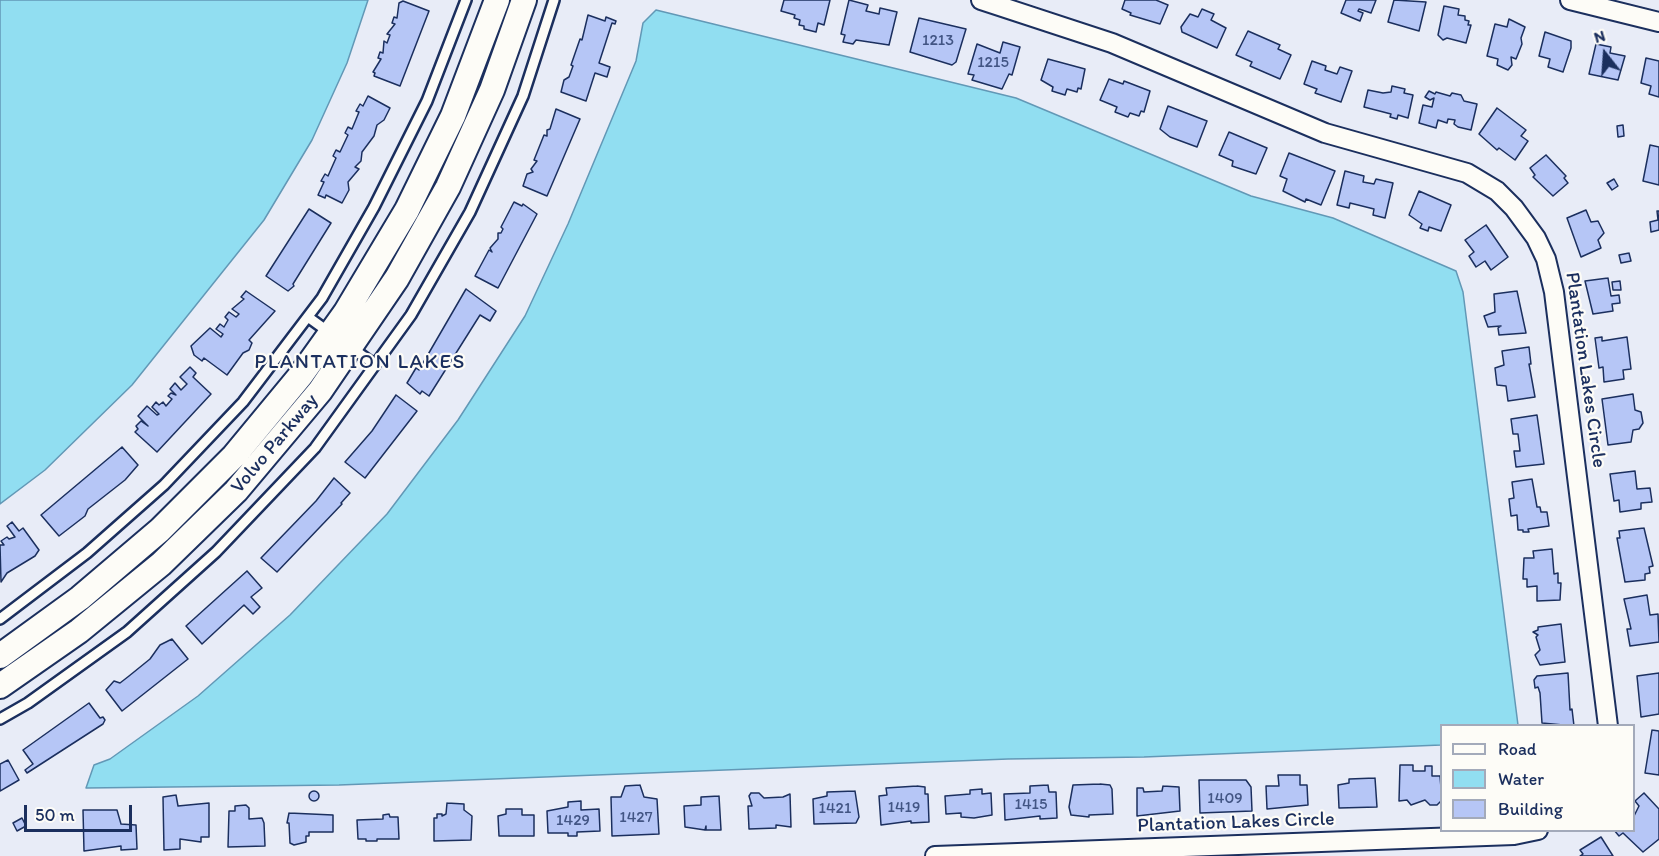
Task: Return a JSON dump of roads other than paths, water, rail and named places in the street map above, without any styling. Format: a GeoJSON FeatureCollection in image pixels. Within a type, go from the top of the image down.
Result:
{"type":"FeatureCollection","features":[{"type":"Feature","properties":{"kind":"main road","name":"Volvo Parkway"},"geometry":{"type":"LineString","coordinates":[[0,656],[80,598],[160,530],[241,448],[332,333],[381,255],[431,164],[469,78],[497,0]]}},
{"type":"Feature","properties":{"kind":"main road","name":"Volvo Parkway"},"geometry":{"type":"LineString","coordinates":[[0,686],[121,598],[199,528],[236,491],[300,417],[352,348],[398,278],[448,187],[492,90],[524,0]]}},
{"type":"Feature","properties":{"kind":"street","name":"Plantation Lakes Circle"},"geometry":{"type":"LineString","coordinates":[[981,0],[1112,43],[1325,133],[1458,170],[1485,183],[1514,208],[1541,249],[1554,292],[1608,724]]}},
{"type":"Feature","properties":{"kind":"street"},"geometry":{"type":"LineString","coordinates":[[1570,0],[1659,22]]}},
{"type":"Feature","properties":{"kind":"street","name":"Plantation Lakes Circle"},"geometry":{"type":"LineString","coordinates":[[935,856],[1514,835],[1532,832]]}},
{"type":"Feature","properties":{"kind":"lane"},"geometry":{"type":"LineString","coordinates":[[0,619],[87,554],[164,485],[243,402],[308,317],[322,298],[380,196],[428,101],[466,0]]}},
{"type":"Feature","properties":{"kind":"lane"},"geometry":{"type":"LineString","coordinates":[[0,719],[28,703],[127,632],[216,552],[315,448],[411,315],[470,212],[523,96],[554,0]]}},
{"type":"Feature","properties":{"kind":"lane"},"geometry":{"type":"LineString","coordinates":[[308,317],[375,365]]}},
{"type":"Feature","properties":{"kind":"water"},"geometry":{"type":"Polygon","coordinates":[[[0,0],[368,0],[347,63],[312,140],[264,220],[132,385],[45,470],[0,504],[0,0]]]}},
{"type":"Feature","properties":{"kind":"water"},"geometry":{"type":"Polygon","coordinates":[[[656,10],[1016,98],[1251,196],[1333,218],[1456,271],[1463,292],[1518,724],[1440,724],[1440,745],[339,785],[86,788],[94,765],[110,759],[198,696],[290,615],[387,514],[458,420],[525,316],[568,224],[636,61],[643,23],[656,10]]]}},
{"type":"Feature","properties":{"kind":"district","name":"PLANTATION LAKES"},"geometry":{"type":"Point","coordinates":[360,363]}}]}
